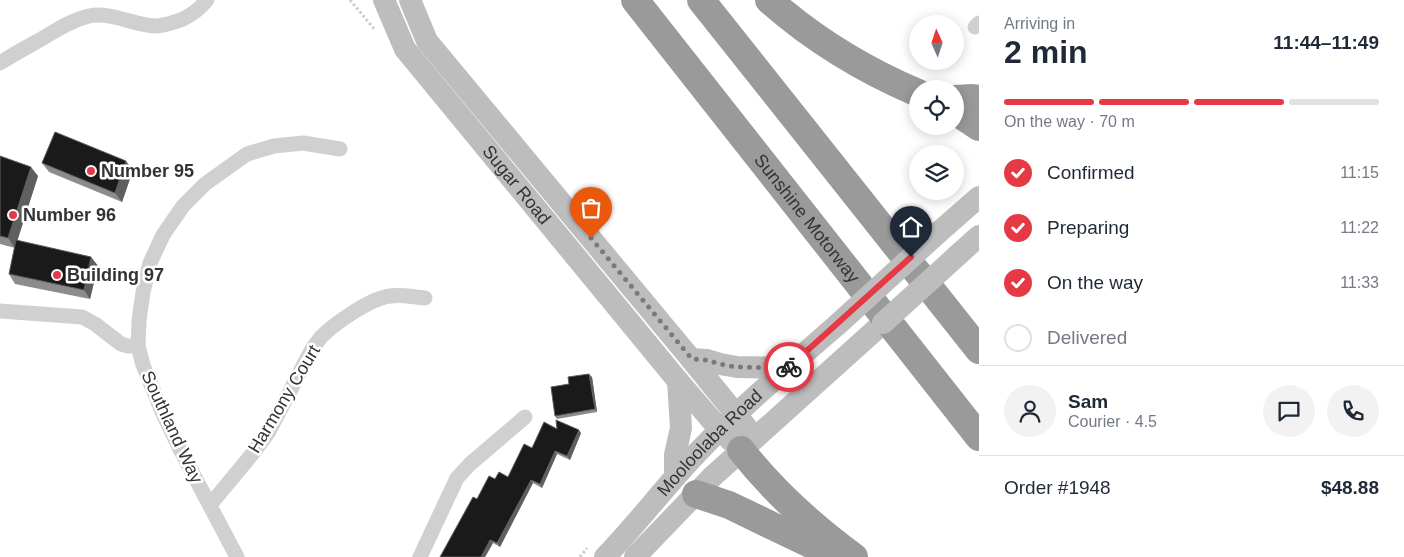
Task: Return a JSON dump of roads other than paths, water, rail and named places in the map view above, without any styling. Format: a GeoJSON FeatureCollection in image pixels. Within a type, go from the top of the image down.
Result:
{"type":"FeatureCollection","features":[{"type":"Feature","properties":{"kind":"highway","name":"Sunshine Motorway"},"geometry":{"type":"LineString","coordinates":[[634,0],[979,437]]}},
{"type":"Feature","properties":{"kind":"highway"},"geometry":{"type":"LineString","coordinates":[[702,0],[979,350]]}},
{"type":"Feature","properties":{"kind":"highway"},"geometry":{"type":"LineString","coordinates":[[769,0],[798,24],[857,63],[909,90]]}},
{"type":"Feature","properties":{"kind":"highway"},"geometry":{"type":"LineString","coordinates":[[964,98],[979,99]]}},
{"type":"Feature","properties":{"kind":"highway"},"geometry":{"type":"LineString","coordinates":[[964,117],[979,127]]}},
{"type":"Feature","properties":{"kind":"highway"},"geometry":{"type":"LineString","coordinates":[[748,444],[755,468],[783,498],[845,550]]}},
{"type":"Feature","properties":{"kind":"highway"},"geometry":{"type":"LineString","coordinates":[[696,494],[729,505],[810,544],[845,550]]}},
{"type":"Feature","properties":{"kind":"main road","name":"Sugar Road"},"geometry":{"type":"LineString","coordinates":[[384,0],[404,49],[678,382],[720,430],[748,444]]}},
{"type":"Feature","properties":{"kind":"main road","name":"Sugar Road"},"geometry":{"type":"LineString","coordinates":[[410,0],[427,41],[736,414],[748,444]]}},
{"type":"Feature","properties":{"kind":"main road","name":"Mooloolaba Road"},"geometry":{"type":"LineString","coordinates":[[598,550],[625,536],[675,477],[736,414],[979,197]]}},
{"type":"Feature","properties":{"kind":"main road","name":"Mooloolaba Road"},"geometry":{"type":"LineString","coordinates":[[635,557],[712,476],[979,236]]}},
{"type":"Feature","properties":{"kind":"main road"},"geometry":{"type":"LineString","coordinates":[[692,359],[707,360],[736,367],[787,368]]}},
{"type":"Feature","properties":{"kind":"main road"},"geometry":{"type":"LineString","coordinates":[[675,477],[675,455],[681,428],[678,382]]}},
{"type":"Feature","properties":{"kind":"street"},"geometry":{"type":"LineString","coordinates":[[0,63],[65,25],[83,18],[99,15],[111,16],[157,26],[190,16],[200,9],[206,0]]}},
{"type":"Feature","properties":{"kind":"street","name":"Southland Way"},"geometry":{"type":"LineString","coordinates":[[237,557],[180,449],[143,365],[138,346],[142,292],[150,262],[163,235],[178,213],[205,184],[248,154],[274,146],[303,143],[340,149]]}},
{"type":"Feature","properties":{"kind":"street","name":"Harmony Court"},"geometry":{"type":"LineString","coordinates":[[210,505],[268,433],[312,349],[320,338],[330,329],[379,298],[391,295],[425,298]]}},
{"type":"Feature","properties":{"kind":"street"},"geometry":{"type":"LineString","coordinates":[[0,311],[82,317],[95,324],[121,344],[138,346]]}},
{"type":"Feature","properties":{"kind":"street"},"geometry":{"type":"LineString","coordinates":[[420,557],[457,478],[470,464],[525,417]]}},
{"type":"Feature","properties":{"kind":"place","name":"Number 95"},"geometry":{"type":"Point","coordinates":[91,171]}},
{"type":"Feature","properties":{"kind":"place","name":"Number 96"},"geometry":{"type":"Point","coordinates":[13,215]}},
{"type":"Feature","properties":{"kind":"place","name":"Building 97"},"geometry":{"type":"Point","coordinates":[57,275]}}]}
